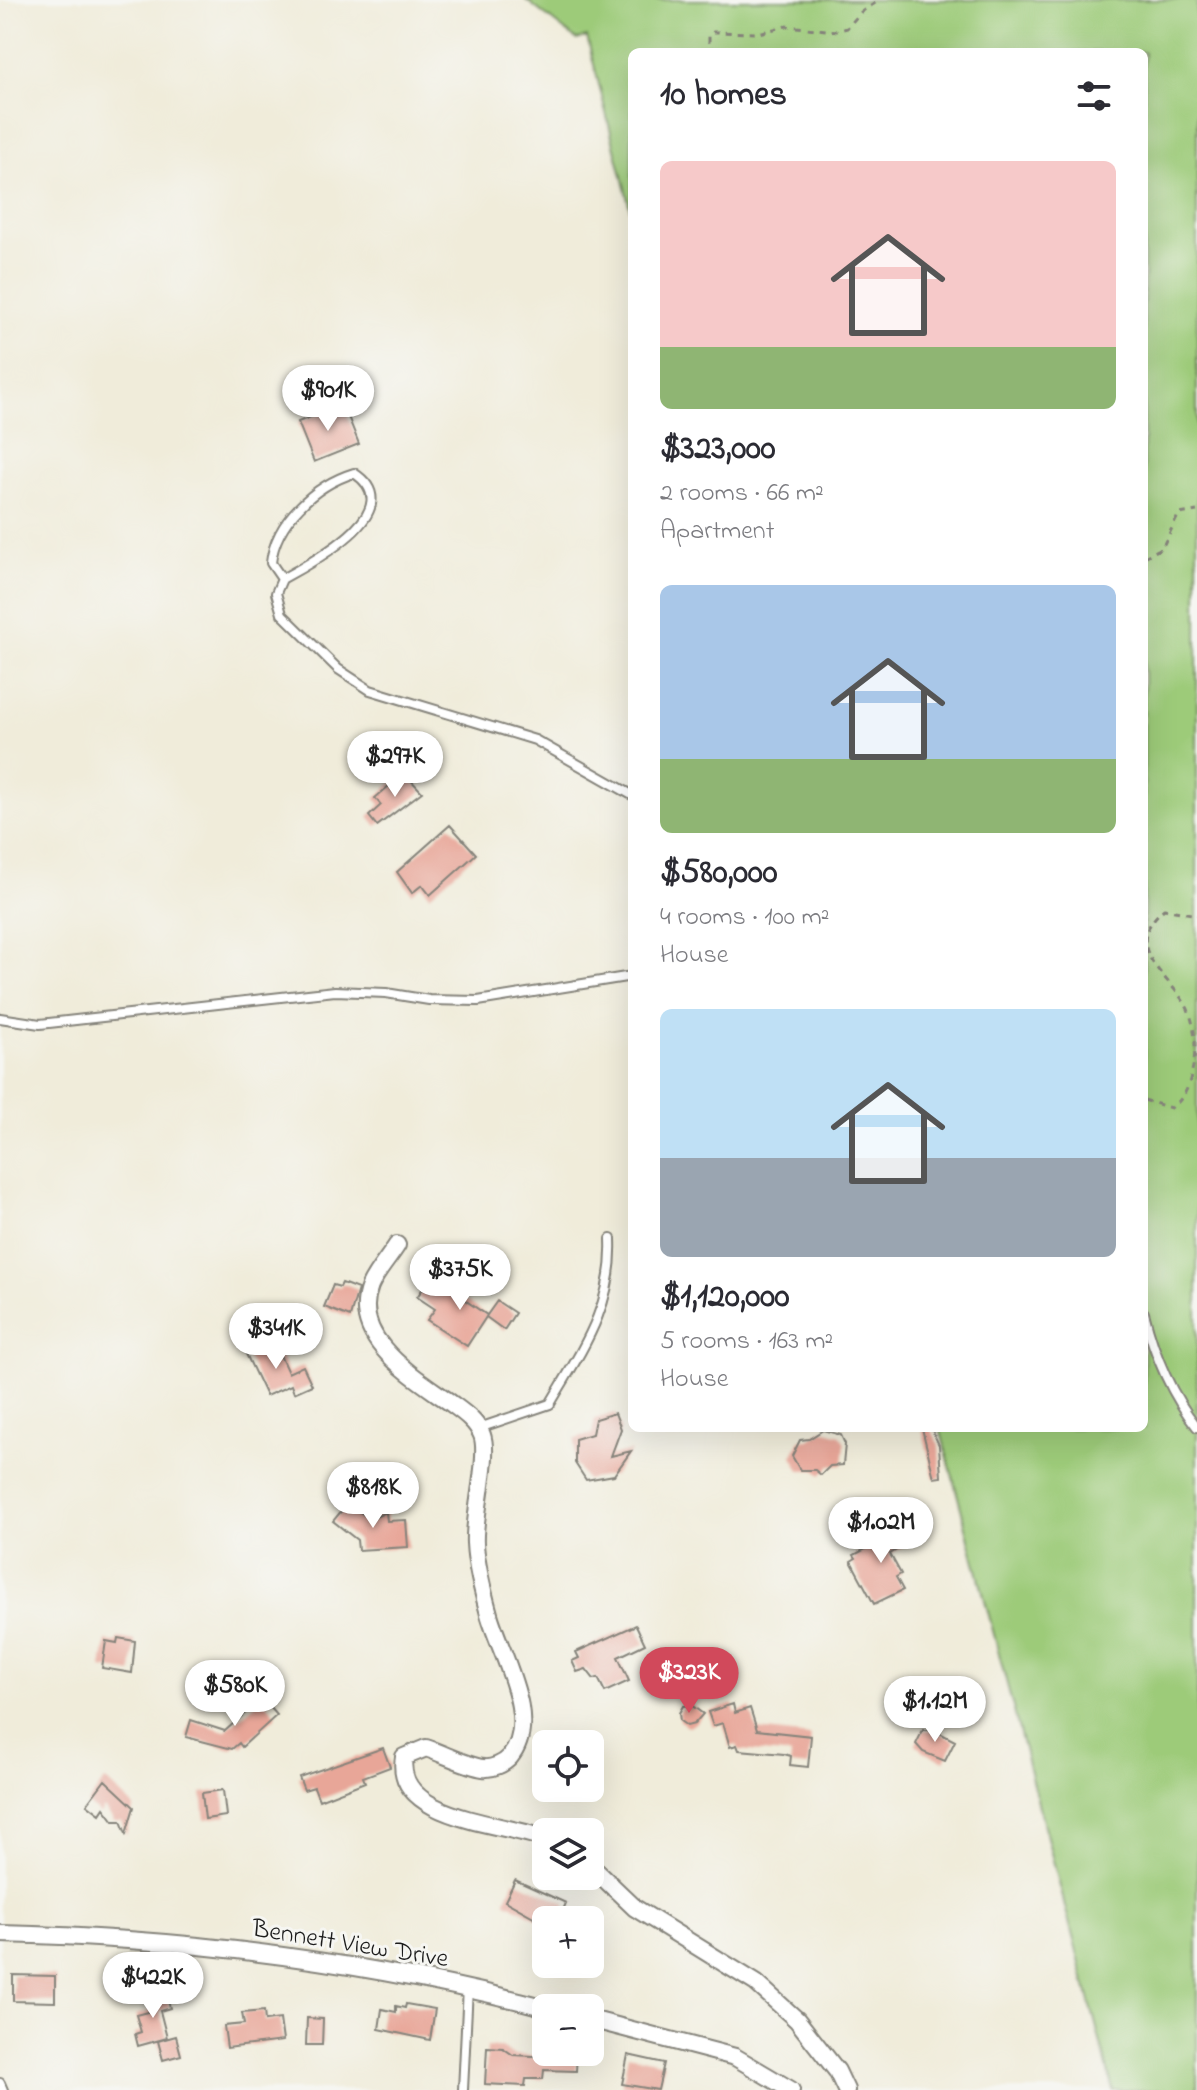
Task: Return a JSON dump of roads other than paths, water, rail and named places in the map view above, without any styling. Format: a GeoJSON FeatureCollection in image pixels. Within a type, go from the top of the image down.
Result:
{"type":"FeatureCollection","features":[{"type":"Feature","properties":{"kind":"street"},"geometry":{"type":"LineString","coordinates":[[397,1245],[370,1286],[366,1312],[371,1330],[408,1372],[474,1420],[483,1438],[474,1542],[489,1613],[518,1701],[520,1744],[507,1761],[497,1766],[482,1768],[426,1748],[404,1757],[402,1769],[407,1782],[436,1808],[458,1819],[488,1823],[532,1835]]}},
{"type":"Feature","properties":{"kind":"street"},"geometry":{"type":"LineString","coordinates":[[604,1878],[635,1908],[756,1983],[797,2020],[837,2071],[846,2090]]}},
{"type":"Feature","properties":{"kind":"street","name":"Bennett View Drive"},"geometry":{"type":"LineString","coordinates":[[0,1934],[231,1951],[468,1987],[532,2004]]}},
{"type":"Feature","properties":{"kind":"street"},"geometry":{"type":"LineString","coordinates":[[604,2023],[735,2057],[791,2090]]}},
{"type":"Feature","properties":{"kind":"lane"},"geometry":{"type":"LineString","coordinates":[[282,579],[271,563],[279,532],[291,516],[342,476],[354,473],[365,480],[371,492],[368,508],[355,530],[327,554],[282,579],[276,593],[282,614],[338,669],[370,690],[535,740],[628,793]]}},
{"type":"Feature","properties":{"kind":"lane"},"geometry":{"type":"LineString","coordinates":[[0,1018],[40,1024],[335,991],[386,993],[429,1000],[478,1001],[628,977]]}},
{"type":"Feature","properties":{"kind":"lane"},"geometry":{"type":"LineString","coordinates":[[478,1428],[550,1404],[605,1306],[612,1272],[611,1239]]}},
{"type":"Feature","properties":{"kind":"lane"},"geometry":{"type":"LineString","coordinates":[[1148,1329],[1168,1381],[1197,1427]]}},
{"type":"Feature","properties":{"kind":"lane"},"geometry":{"type":"LineString","coordinates":[[463,2090],[468,1987]]}},
{"type":"Feature","properties":{"kind":"lane"},"geometry":{"type":"LineString","coordinates":[[0,2083],[3,2090]]}}]}
